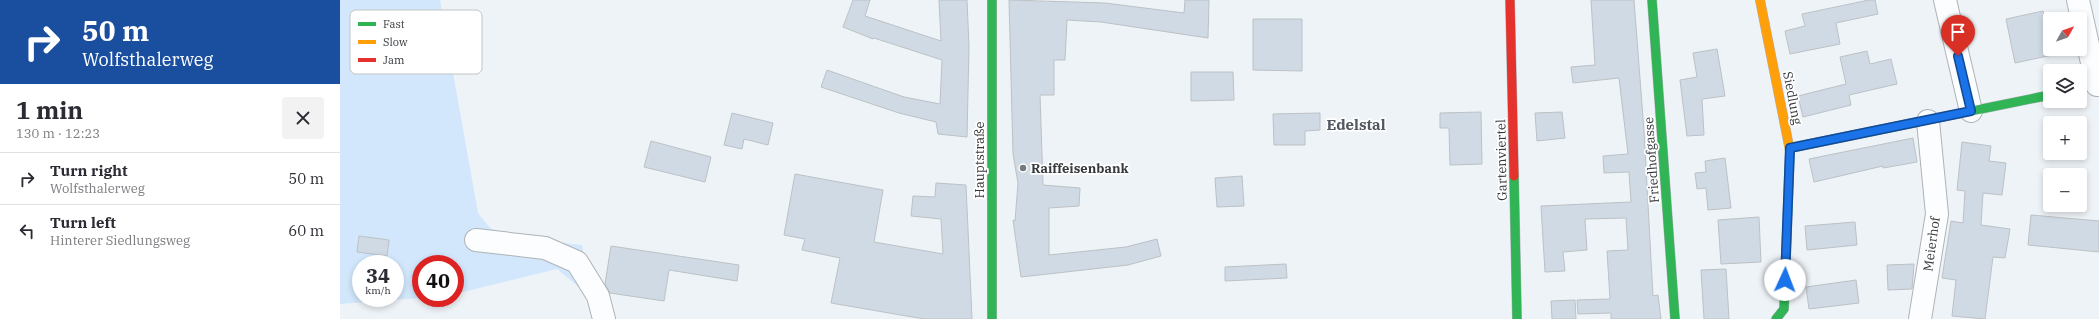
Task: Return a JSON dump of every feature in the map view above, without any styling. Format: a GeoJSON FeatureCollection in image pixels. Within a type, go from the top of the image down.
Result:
{"type":"FeatureCollection","features":[{"type":"Feature","properties":{"kind":"street","name":"Hauptstraße"},"geometry":{"type":"LineString","coordinates":[[992,0],[992,319]]}},
{"type":"Feature","properties":{"kind":"street","name":"Gartenviertel"},"geometry":{"type":"LineString","coordinates":[[1510,0],[1517,319]]}},
{"type":"Feature","properties":{"kind":"street","name":"Friedhofgasse"},"geometry":{"type":"LineString","coordinates":[[1652,0],[1675,319]]}},
{"type":"Feature","properties":{"kind":"street","name":"Siedlung"},"geometry":{"type":"LineString","coordinates":[[1760,0],[1790,148],[1784,309],[1776,319]]}},
{"type":"Feature","properties":{"kind":"street"},"geometry":{"type":"LineString","coordinates":[[1945,0],[1971,111]]}},
{"type":"Feature","properties":{"kind":"street"},"geometry":{"type":"LineString","coordinates":[[2078,0],[2092,86]]}},
{"type":"Feature","properties":{"kind":"street"},"geometry":{"type":"LineString","coordinates":[[1790,148],[2043,96]]}},
{"type":"Feature","properties":{"kind":"street","name":"Meierhof"},"geometry":{"type":"LineString","coordinates":[[1920,319],[1937,214],[1928,121]]}},
{"type":"Feature","properties":{"kind":"street"},"geometry":{"type":"LineString","coordinates":[[476,240],[545,248],[577,262],[598,296],[604,319]]}},
{"type":"Feature","properties":{"kind":"shaded area"},"geometry":{"type":"Polygon","coordinates":[[[340,0],[440,0],[442,10],[350,10],[350,74],[453,74],[478,213],[490,228],[518,238],[582,245],[592,298],[557,269],[464,292],[464,255],[412,255],[412,299],[404,299],[404,255],[352,255],[352,303],[340,304],[340,0]]]}},
{"type":"Feature","properties":{"kind":"building"},"geometry":{"type":"Polygon","coordinates":[[[853,0],[870,0],[865,16],[941,41],[939,0],[967,0],[969,46],[967,137],[938,134],[936,122],[899,113],[821,87],[827,70],[904,97],[940,104],[942,60],[874,38],[873,39],[843,27],[853,0]]]}},
{"type":"Feature","properties":{"kind":"building"},"geometry":{"type":"Polygon","coordinates":[[[1009,0],[1105,3],[1184,13],[1185,0],[1209,0],[1208,38],[1101,22],[1067,20],[1065,60],[1054,60],[1054,95],[1040,95],[1043,185],[1080,188],[1079,206],[1049,208],[1049,255],[1126,247],[1157,239],[1161,256],[1128,265],[1021,277],[1013,220],[1015,221],[1018,183],[1013,154],[1009,0]]]}},
{"type":"Feature","properties":{"kind":"building"},"geometry":{"type":"Polygon","coordinates":[[[1591,0],[1634,0],[1644,131],[1653,296],[1658,295],[1661,319],[1611,319],[1611,313],[1578,314],[1577,300],[1610,299],[1607,251],[1628,250],[1626,218],[1585,219],[1587,250],[1563,252],[1565,271],[1545,272],[1541,206],[1631,202],[1629,172],[1604,173],[1603,156],[1628,154],[1619,78],[1573,83],[1571,67],[1595,65],[1591,0]]]}},
{"type":"Feature","properties":{"kind":"building"},"geometry":{"type":"Polygon","coordinates":[[[1875,0],[1878,14],[1836,23],[1840,44],[1790,54],[1785,31],[1805,26],[1802,14],[1875,0]]]}},
{"type":"Feature","properties":{"kind":"building"},"geometry":{"type":"Polygon","coordinates":[[[2043,11],[2043,56],[2047,56],[2015,63],[2006,19],[2043,11]]]}},
{"type":"Feature","properties":{"kind":"building"},"geometry":{"type":"Polygon","coordinates":[[[1253,19],[1302,19],[1302,71],[1253,70],[1253,19]]]}},
{"type":"Feature","properties":{"kind":"building"},"geometry":{"type":"Polygon","coordinates":[[[1717,49],[1725,96],[1702,99],[1704,135],[1687,136],[1680,80],[1697,77],[1693,53],[1717,49]]]}},
{"type":"Feature","properties":{"kind":"building"},"geometry":{"type":"Polygon","coordinates":[[[1867,51],[1870,64],[1891,59],[1897,84],[1849,95],[1851,105],[1803,117],[1798,96],[1846,84],[1840,57],[1867,51]]]}},
{"type":"Feature","properties":{"kind":"building"},"geometry":{"type":"Polygon","coordinates":[[[1191,72],[1233,72],[1234,100],[1191,101],[1191,72]]]}},
{"type":"Feature","properties":{"kind":"building"},"geometry":{"type":"Polygon","coordinates":[[[1481,112],[1482,164],[1450,165],[1449,128],[1440,128],[1440,113],[1481,112]]]}},
{"type":"Feature","properties":{"kind":"building"},"geometry":{"type":"Polygon","coordinates":[[[1562,112],[1565,138],[1537,141],[1535,113],[1562,112]]]}},
{"type":"Feature","properties":{"kind":"building"},"geometry":{"type":"Polygon","coordinates":[[[732,113],[773,123],[768,145],[744,139],[742,149],[724,145],[732,113]]]}},
{"type":"Feature","properties":{"kind":"building"},"geometry":{"type":"Polygon","coordinates":[[[1320,113],[1320,130],[1305,131],[1305,145],[1274,145],[1273,114],[1320,113]]]}},
{"type":"Feature","properties":{"kind":"building"},"geometry":{"type":"Polygon","coordinates":[[[1913,138],[1917,162],[1883,168],[1883,166],[1814,182],[1809,159],[1913,138]]]}},
{"type":"Feature","properties":{"kind":"building"},"geometry":{"type":"Polygon","coordinates":[[[651,141],[711,157],[705,182],[644,167],[651,141]]]}},
{"type":"Feature","properties":{"kind":"building"},"geometry":{"type":"Polygon","coordinates":[[[1962,142],[1991,146],[1989,161],[2006,163],[2002,195],[1983,193],[1981,225],[2010,229],[2005,258],[1993,257],[1985,319],[1952,316],[1956,280],[1942,278],[1951,221],[1963,223],[1965,191],[1957,190],[1962,142]]]}},
{"type":"Feature","properties":{"kind":"building"},"geometry":{"type":"Polygon","coordinates":[[[1725,158],[1731,208],[1708,210],[1706,188],[1697,189],[1695,173],[1706,172],[1705,161],[1725,158]]]}},
{"type":"Feature","properties":{"kind":"building"},"geometry":{"type":"Polygon","coordinates":[[[795,174],[883,190],[874,242],[943,254],[941,219],[911,216],[913,196],[935,197],[936,183],[966,185],[972,319],[924,319],[831,303],[840,258],[802,250],[805,239],[784,235],[795,174]]]}},
{"type":"Feature","properties":{"kind":"building"},"geometry":{"type":"Polygon","coordinates":[[[1242,176],[1244,206],[1217,207],[1215,178],[1242,176]]]}},
{"type":"Feature","properties":{"kind":"building"},"geometry":{"type":"Polygon","coordinates":[[[2031,215],[2099,221],[2099,252],[2028,245],[2031,215]]]}},
{"type":"Feature","properties":{"kind":"building"},"geometry":{"type":"Polygon","coordinates":[[[1759,217],[1761,262],[1721,264],[1718,220],[1759,217]]]}},
{"type":"Feature","properties":{"kind":"building"},"geometry":{"type":"Polygon","coordinates":[[[1855,222],[1857,245],[1807,250],[1805,226],[1855,222]]]}},
{"type":"Feature","properties":{"kind":"building"},"geometry":{"type":"Polygon","coordinates":[[[359,236],[389,240],[387,255],[357,252],[359,236]]]}},
{"type":"Feature","properties":{"kind":"building"},"geometry":{"type":"Polygon","coordinates":[[[611,246],[739,265],[737,281],[669,270],[664,301],[610,293],[605,284],[611,246]]]}},
{"type":"Feature","properties":{"kind":"building"},"geometry":{"type":"Polygon","coordinates":[[[1286,264],[1287,278],[1225,281],[1225,267],[1286,264]]]}},
{"type":"Feature","properties":{"kind":"building"},"geometry":{"type":"Polygon","coordinates":[[[1914,264],[1912,289],[1888,290],[1887,265],[1914,264]]]}},
{"type":"Feature","properties":{"kind":"building"},"geometry":{"type":"Polygon","coordinates":[[[1726,269],[1729,319],[1704,319],[1701,270],[1726,269]]]}},
{"type":"Feature","properties":{"kind":"building"},"geometry":{"type":"Polygon","coordinates":[[[1856,280],[1859,303],[1809,309],[1806,287],[1856,280]]]}},
{"type":"Feature","properties":{"kind":"building"},"geometry":{"type":"Polygon","coordinates":[[[1575,300],[1576,319],[1552,319],[1551,301],[1575,300]]]}},
{"type":"Feature","properties":{"kind":"traffic: fast"},"geometry":{"type":"LineString","coordinates":[[992,0],[992,319]]}},
{"type":"Feature","properties":{"kind":"traffic: fast"},"geometry":{"type":"LineString","coordinates":[[1652,0],[1675,319]]}},
{"type":"Feature","properties":{"kind":"traffic: fast"},"geometry":{"type":"LineString","coordinates":[[1790,148],[2043,96]]}},
{"type":"Feature","properties":{"kind":"traffic: fast"},"geometry":{"type":"LineString","coordinates":[[1776,319],[1784,309],[1790,151]]}},
{"type":"Feature","properties":{"kind":"traffic: fast"},"geometry":{"type":"LineString","coordinates":[[1514,176],[1517,319]]}},
{"type":"Feature","properties":{"kind":"traffic: slow"},"geometry":{"type":"LineString","coordinates":[[1760,0],[1790,151]]}},
{"type":"Feature","properties":{"kind":"traffic: jam"},"geometry":{"type":"LineString","coordinates":[[1510,0],[1514,176]]}},
{"type":"Feature","properties":{"kind":"place","name":"Raiffeisenbank"},"geometry":{"type":"Point","coordinates":[1023,168]}},
{"type":"Feature","properties":{"kind":"district","name":"Edelstal"},"geometry":{"type":"Point","coordinates":[1356,125]}},
{"type":"Feature","properties":{"kind":"route"},"geometry":{"type":"LineString","coordinates":[[1785,280],[1790,148],[1971,111],[1958,56]]}}]}
